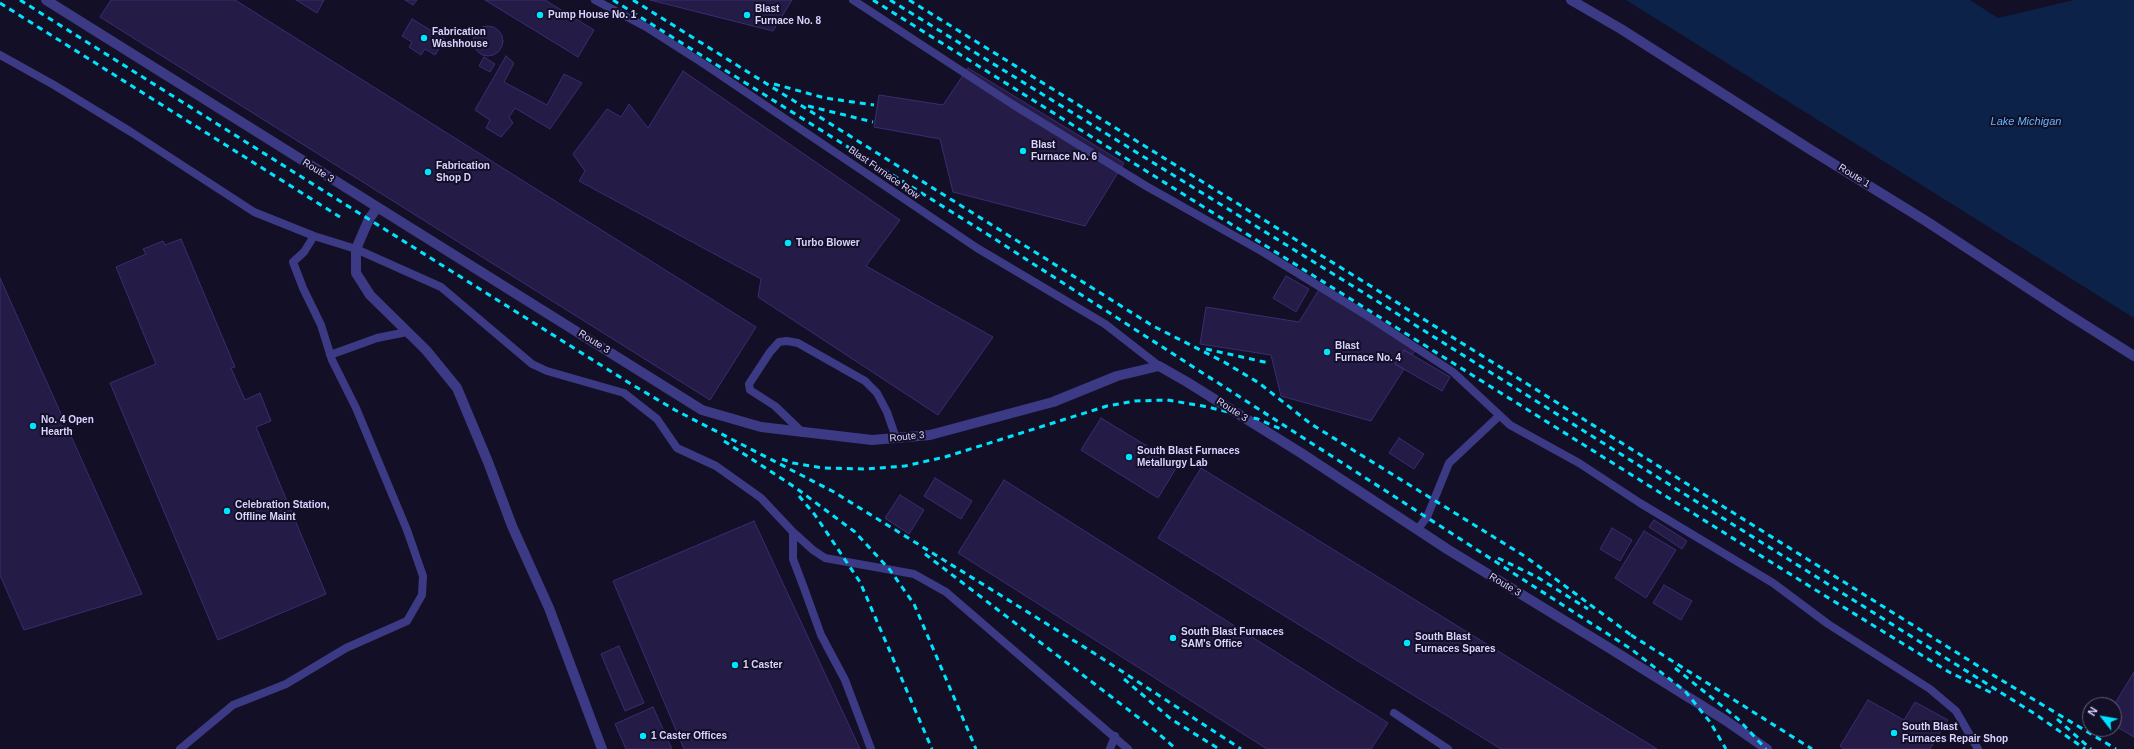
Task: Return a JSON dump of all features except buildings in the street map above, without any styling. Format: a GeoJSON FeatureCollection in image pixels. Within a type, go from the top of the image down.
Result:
{"type":"FeatureCollection","features":[{"type":"Feature","properties":{"kind":"street","name":"Route 3"},"geometry":{"type":"LineString","coordinates":[[46,0],[702,410],[761,427],[804,433],[872,440],[930,435],[1053,402],[1118,376],[1159,366],[1301,453],[1417,530],[1725,720],[1767,749]]}},
{"type":"Feature","properties":{"kind":"street","name":"Route 1"},"geometry":{"type":"LineString","coordinates":[[1571,0],[1622,29],[1811,150],[1926,221],[2134,356]]}},
{"type":"Feature","properties":{"kind":"street"},"geometry":{"type":"LineString","coordinates":[[378,208],[369,219],[356,249],[356,272],[370,294],[426,350],[457,388],[488,462],[512,526],[548,608],[602,749]]}},
{"type":"Feature","properties":{"kind":"lane","name":"Blast Furnace Row"},"geometry":{"type":"LineString","coordinates":[[595,0],[646,27],[704,64],[977,248],[1105,324],[1159,366]]}},
{"type":"Feature","properties":{"kind":"lane"},"geometry":{"type":"LineString","coordinates":[[853,0],[1012,104],[1146,186],[1263,252],[1373,320],[1453,372],[1510,425],[1579,463],[1640,503],[1772,583],[1828,624],[1930,689],[1956,712],[1978,749]]}},
{"type":"Feature","properties":{"kind":"lane"},"geometry":{"type":"LineString","coordinates":[[0,55],[54,85],[131,132],[254,212],[314,236],[356,249],[440,287],[532,364],[547,371],[624,393],[657,418],[676,448],[716,466],[761,498],[793,532],[813,550],[825,558],[914,574],[946,592],[1128,749]]}},
{"type":"Feature","properties":{"kind":"lane"},"geometry":{"type":"LineString","coordinates":[[180,749],[233,705],[286,684],[346,648],[406,621],[422,595],[423,576],[407,530],[356,408],[330,355],[321,325],[303,288],[293,262],[304,252],[314,236]]}},
{"type":"Feature","properties":{"kind":"lane"},"geometry":{"type":"LineString","coordinates":[[330,355],[377,338],[407,332]]}},
{"type":"Feature","properties":{"kind":"lane"},"geometry":{"type":"LineString","coordinates":[[804,433],[775,406],[750,390],[749,384],[770,352],[779,342],[787,341],[798,343],[865,381],[877,393],[887,412],[896,438]]}},
{"type":"Feature","properties":{"kind":"lane"},"geometry":{"type":"LineString","coordinates":[[1417,530],[1427,517],[1449,463],[1499,416]]}},
{"type":"Feature","properties":{"kind":"lane"},"geometry":{"type":"LineString","coordinates":[[793,532],[793,559],[821,635],[845,680],[871,749]]}},
{"type":"Feature","properties":{"kind":"lane"},"geometry":{"type":"LineString","coordinates":[[1394,713],[1448,749]]}},
{"type":"Feature","properties":{"kind":"lane"},"geometry":{"type":"LineString","coordinates":[[1110,749],[1114,736]]}},
{"type":"Feature","properties":{"kind":"water","name":"Lake Michigan"},"geometry":{"type":"Polygon","coordinates":[[[1626,0],[1970,0],[1998,18],[2074,0],[2134,0],[2134,318],[1626,0]]]}},
{"type":"Feature","properties":{"kind":"railway"},"geometry":{"type":"LineString","coordinates":[[20,0],[631,384],[675,410],[834,492],[1097,655],[1241,749]]}},
{"type":"Feature","properties":{"kind":"railway"},"geometry":{"type":"LineString","coordinates":[[613,0],[987,234],[1631,649],[1685,691],[1710,722],[1726,749]]}},
{"type":"Feature","properties":{"kind":"railway"},"geometry":{"type":"LineString","coordinates":[[633,0],[1153,326],[1224,362],[1259,383],[1311,424],[1526,557],[1635,638]]}},
{"type":"Feature","properties":{"kind":"railway"},"geometry":{"type":"LineString","coordinates":[[873,0],[1814,589],[1949,672],[1992,693]]}},
{"type":"Feature","properties":{"kind":"railway"},"geometry":{"type":"LineString","coordinates":[[890,0],[1364,293],[2035,714],[2085,749]]}},
{"type":"Feature","properties":{"kind":"railway"},"geometry":{"type":"LineString","coordinates":[[909,0],[1369,285],[1983,669],[2116,749]]}},
{"type":"Feature","properties":{"kind":"railway"},"geometry":{"type":"LineString","coordinates":[[0,3],[340,217]]}},
{"type":"Feature","properties":{"kind":"railway"},"geometry":{"type":"LineString","coordinates":[[774,84],[825,98],[874,105]]}},
{"type":"Feature","properties":{"kind":"railway"},"geometry":{"type":"LineString","coordinates":[[808,106],[873,122]]}},
{"type":"Feature","properties":{"kind":"railway"},"geometry":{"type":"LineString","coordinates":[[1206,349],[1269,363]]}},
{"type":"Feature","properties":{"kind":"railway"},"geometry":{"type":"LineString","coordinates":[[782,459],[793,463],[823,468],[866,469],[905,466],[945,457],[1107,406],[1135,401],[1167,400],[1203,406],[1258,419],[1283,430]]}},
{"type":"Feature","properties":{"kind":"railway"},"geometry":{"type":"LineString","coordinates":[[724,441],[796,488],[855,532],[890,570],[914,604],[976,749]]}},
{"type":"Feature","properties":{"kind":"railway"},"geometry":{"type":"LineString","coordinates":[[799,496],[815,515],[860,582],[932,749]]}},
{"type":"Feature","properties":{"kind":"railway"},"geometry":{"type":"LineString","coordinates":[[925,554],[1152,728],[1176,749]]}},
{"type":"Feature","properties":{"kind":"railway"},"geometry":{"type":"LineString","coordinates":[[1498,558],[1537,577],[1588,609]]}},
{"type":"Feature","properties":{"kind":"railway"},"geometry":{"type":"LineString","coordinates":[[1631,635],[1812,749]]}},
{"type":"Feature","properties":{"kind":"railway"},"geometry":{"type":"LineString","coordinates":[[1675,668],[1738,719],[1766,749]]}},
{"type":"Feature","properties":{"kind":"railway"},"geometry":{"type":"LineString","coordinates":[[1124,679],[1171,719],[1219,749]]}},
{"type":"Feature","properties":{"kind":"railway"},"geometry":{"type":"LineString","coordinates":[[2057,719],[2091,749]]}},
{"type":"Feature","properties":{"kind":"place","name":"Pump House No. 1"},"geometry":{"type":"Point","coordinates":[540,15]}},
{"type":"Feature","properties":{"kind":"place","name":"Blast Furnace No. 8"},"geometry":{"type":"Point","coordinates":[747,15]}},
{"type":"Feature","properties":{"kind":"place","name":"Fabrication Washhouse"},"geometry":{"type":"Point","coordinates":[424,38]}},
{"type":"Feature","properties":{"kind":"place","name":"Blast Furnace No. 6"},"geometry":{"type":"Point","coordinates":[1023,151]}},
{"type":"Feature","properties":{"kind":"place","name":"Fabrication Shop D"},"geometry":{"type":"Point","coordinates":[428,172]}},
{"type":"Feature","properties":{"kind":"place","name":"Turbo Blower"},"geometry":{"type":"Point","coordinates":[788,243]}},
{"type":"Feature","properties":{"kind":"place","name":"Blast Furnace No. 4"},"geometry":{"type":"Point","coordinates":[1327,352]}},
{"type":"Feature","properties":{"kind":"place","name":"No. 4 Open Hearth"},"geometry":{"type":"Point","coordinates":[33,426]}},
{"type":"Feature","properties":{"kind":"place","name":"South Blast Furnaces Metallurgy Lab"},"geometry":{"type":"Point","coordinates":[1129,457]}},
{"type":"Feature","properties":{"kind":"place","name":"Celebration Station, Offline Maint"},"geometry":{"type":"Point","coordinates":[227,511]}},
{"type":"Feature","properties":{"kind":"place","name":"South Blast Furnaces SAM's Office"},"geometry":{"type":"Point","coordinates":[1173,638]}},
{"type":"Feature","properties":{"kind":"place","name":"South Blast Furnaces Spares"},"geometry":{"type":"Point","coordinates":[1407,643]}},
{"type":"Feature","properties":{"kind":"place","name":"1 Caster"},"geometry":{"type":"Point","coordinates":[735,665]}},
{"type":"Feature","properties":{"kind":"place","name":"South Blast Furnaces Repair Shop"},"geometry":{"type":"Point","coordinates":[1894,733]}},
{"type":"Feature","properties":{"kind":"place","name":"1 Caster Offices"},"geometry":{"type":"Point","coordinates":[643,736]}}]}
